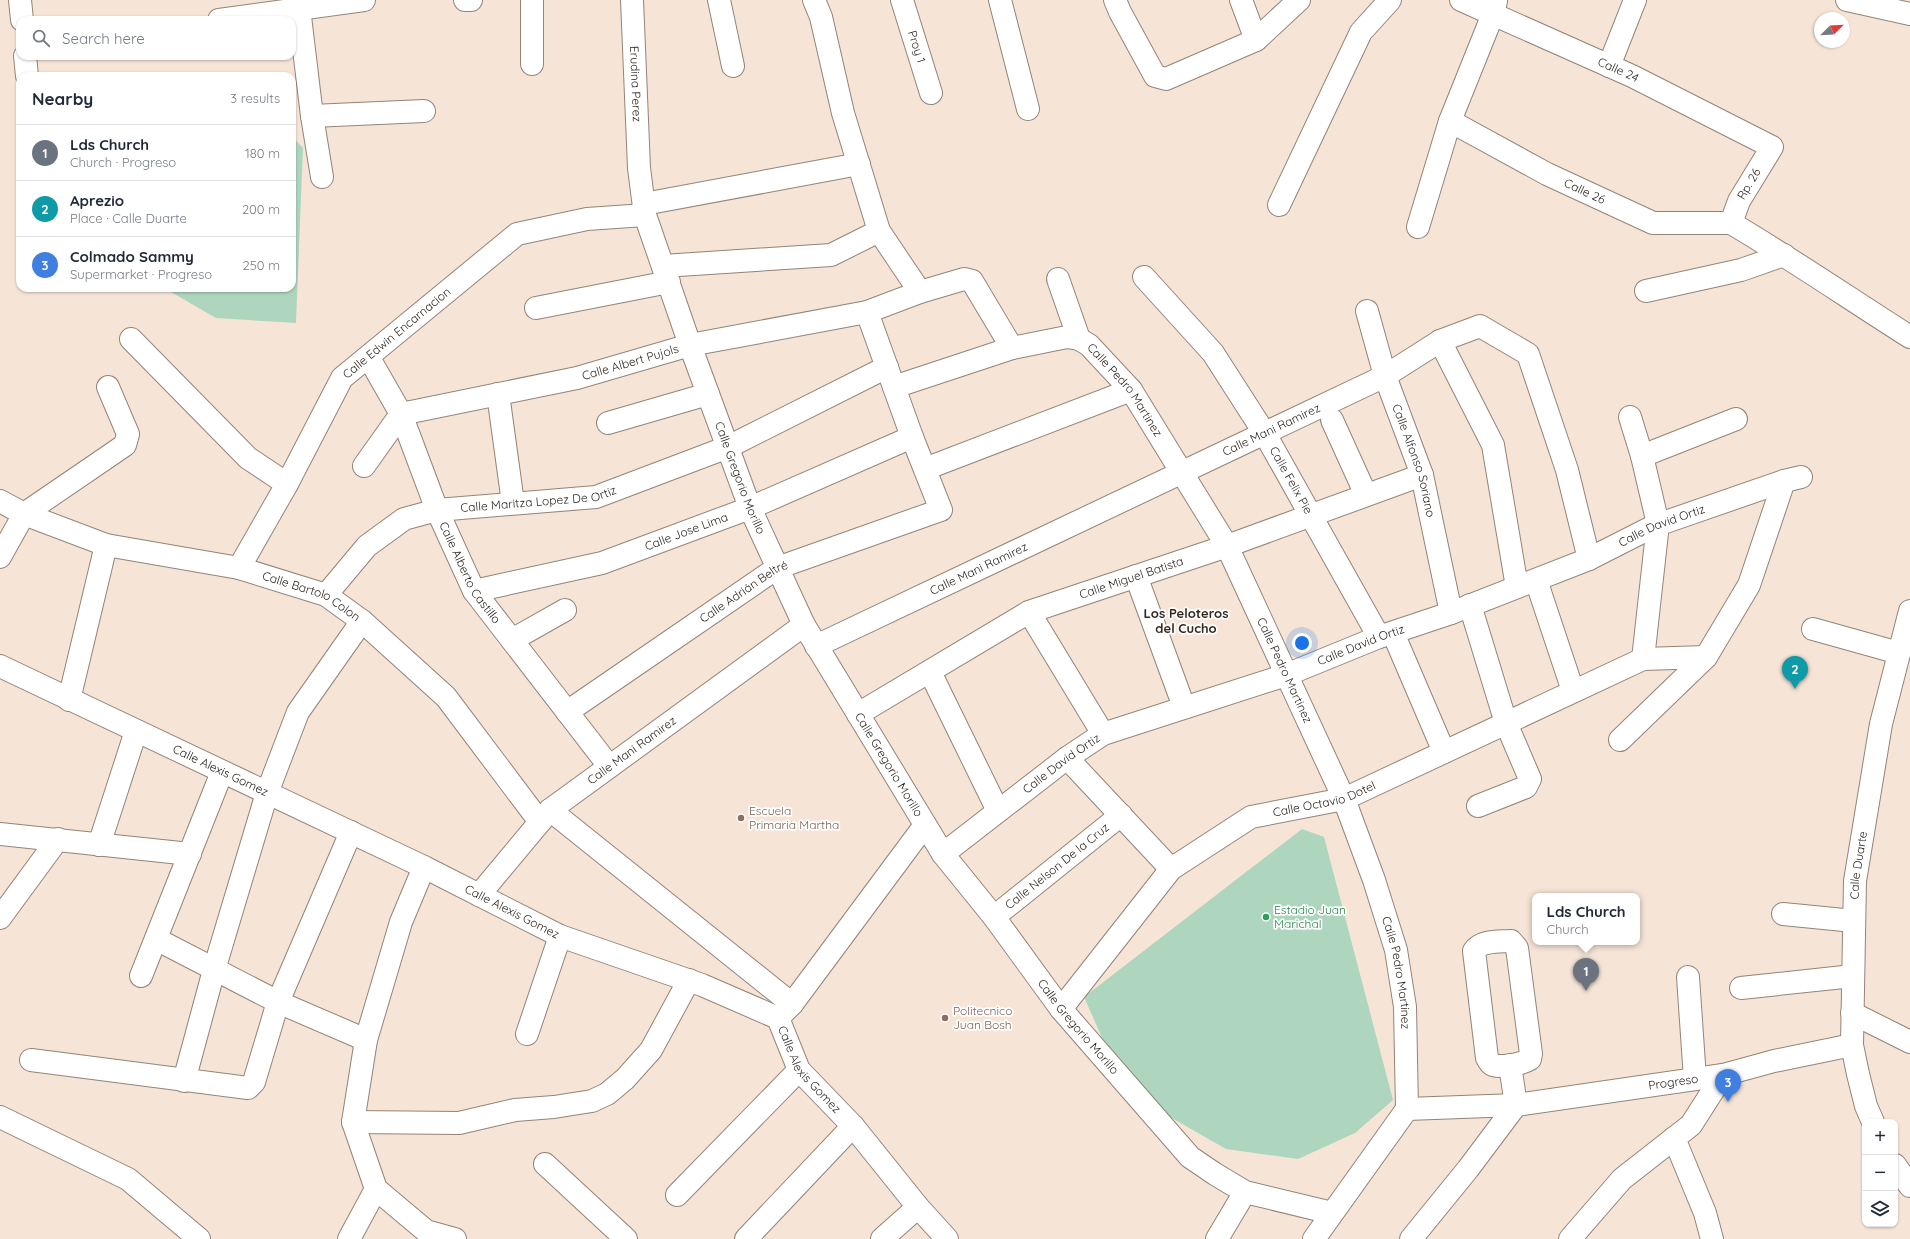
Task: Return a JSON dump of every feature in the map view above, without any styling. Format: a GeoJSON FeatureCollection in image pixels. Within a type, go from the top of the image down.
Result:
{"type":"FeatureCollection","features":[{"type":"Feature","properties":{"kind":"street"},"geometry":{"type":"LineString","coordinates":[[20,0],[22,16]]}},
{"type":"Feature","properties":{"kind":"street"},"geometry":{"type":"LineString","coordinates":[[239,16],[298,4],[364,0]]}},
{"type":"Feature","properties":{"kind":"street"},"geometry":{"type":"LineString","coordinates":[[465,0],[471,0]]}},
{"type":"Feature","properties":{"kind":"street"},"geometry":{"type":"LineString","coordinates":[[532,0],[532,64]]}},
{"type":"Feature","properties":{"kind":"street","name":"Erudina Perez"},"geometry":{"type":"LineString","coordinates":[[632,0],[639,168]]}},
{"type":"Feature","properties":{"kind":"street"},"geometry":{"type":"LineString","coordinates":[[719,0],[733,66]]}},
{"type":"Feature","properties":{"kind":"street"},"geometry":{"type":"LineString","coordinates":[[814,0],[821,17],[830,62],[879,231],[920,292]]}},
{"type":"Feature","properties":{"kind":"street","name":"Proy 1"},"geometry":{"type":"LineString","coordinates":[[902,0],[931,93]]}},
{"type":"Feature","properties":{"kind":"street"},"geometry":{"type":"LineString","coordinates":[[1000,0],[1028,109]]}},
{"type":"Feature","properties":{"kind":"street"},"geometry":{"type":"LineString","coordinates":[[1115,0],[1155,76],[1166,79],[1256,40],[1299,0]]}},
{"type":"Feature","properties":{"kind":"street"},"geometry":{"type":"LineString","coordinates":[[1240,0],[1256,40]]}},
{"type":"Feature","properties":{"kind":"street"},"geometry":{"type":"LineString","coordinates":[[1279,205],[1361,32],[1390,0]]}},
{"type":"Feature","properties":{"kind":"street","name":"Calle 24"},"geometry":{"type":"LineString","coordinates":[[1461,0],[1494,7],[1772,147]]}},
{"type":"Feature","properties":{"kind":"street"},"geometry":{"type":"LineString","coordinates":[[1609,66],[1635,0]]}},
{"type":"Feature","properties":{"kind":"street"},"geometry":{"type":"LineString","coordinates":[[1846,0],[1910,14]]}},
{"type":"Feature","properties":{"kind":"street"},"geometry":{"type":"LineString","coordinates":[[298,4],[312,116],[322,177]]}},
{"type":"Feature","properties":{"kind":"street"},"geometry":{"type":"LineString","coordinates":[[1418,227],[1450,120],[1494,7]]}},
{"type":"Feature","properties":{"kind":"street"},"geometry":{"type":"LineString","coordinates":[[25,60],[27,72]]}},
{"type":"Feature","properties":{"kind":"street"},"geometry":{"type":"LineString","coordinates":[[312,116],[424,111]]}},
{"type":"Feature","properties":{"kind":"street","name":"Calle 26"},"geometry":{"type":"LineString","coordinates":[[1450,120],[1547,174],[1653,223],[1731,223]]}},
{"type":"Feature","properties":{"kind":"street","name":"Rp. 26"},"geometry":{"type":"LineString","coordinates":[[1731,223],[1739,201],[1772,147]]}},
{"type":"Feature","properties":{"kind":"street","name":"Calle Edwin Encarnacion"},"geometry":{"type":"LineString","coordinates":[[239,568],[287,484],[342,378],[369,358],[516,234],[587,219],[645,209],[859,164]]}},
{"type":"Feature","properties":{"kind":"street","name":"Calle Gregorio Morillo"},"geometry":{"type":"LineString","coordinates":[[639,168],[645,209],[666,274],[690,345],[750,508],[804,625],[943,854],[994,917],[1061,1009],[1190,1157],[1245,1192],[1332,1213]]}},
{"type":"Feature","properties":{"kind":"street"},"geometry":{"type":"LineString","coordinates":[[1731,223],[1784,254],[1847,297],[1910,337]]}},
{"type":"Feature","properties":{"kind":"street"},"geometry":{"type":"LineString","coordinates":[[536,308],[666,274],[831,256],[879,231]]}},
{"type":"Feature","properties":{"kind":"street"},"geometry":{"type":"LineString","coordinates":[[1646,291],[1741,270],[1784,254]]}},
{"type":"Feature","properties":{"kind":"street","name":"Calle Felix Pie"},"geometry":{"type":"LineString","coordinates":[[1144,277],[1213,353],[1266,434],[1312,514],[1386,635],[1444,752]]}},
{"type":"Feature","properties":{"kind":"street","name":"Calle Albert Pujols"},"geometry":{"type":"LineString","coordinates":[[401,414],[577,378],[690,345],[867,312],[920,292],[964,279],[972,281],[1012,348]]}},
{"type":"Feature","properties":{"kind":"street"},"geometry":{"type":"LineString","coordinates":[[1058,279],[1080,339]]}},
{"type":"Feature","properties":{"kind":"street","name":"Calle Alfonso Soriano"},"geometry":{"type":"LineString","coordinates":[[1367,311],[1386,376],[1422,475],[1460,609],[1530,779],[1526,787],[1478,806]]}},
{"type":"Feature","properties":{"kind":"street"},"geometry":{"type":"LineString","coordinates":[[867,312],[925,469],[1132,390]]}},
{"type":"Feature","properties":{"kind":"street","name":"Calle Mani Ramirez"},"geometry":{"type":"LineString","coordinates":[[816,646],[1266,434],[1386,376],[1440,341],[1480,326],[1528,354],[1567,470],[1589,559]]}},
{"type":"Feature","properties":{"kind":"street","name":"Calle Pedro Martinez"},"geometry":{"type":"LineString","coordinates":[[890,377],[1012,348],[1067,337],[1080,339],[1089,345],[1132,390],[1227,546],[1344,799],[1374,880],[1396,950],[1405,1007],[1407,1109]]}},
{"type":"Feature","properties":{"kind":"street"},"geometry":{"type":"LineString","coordinates":[[131,339],[248,458],[287,484]]}},
{"type":"Feature","properties":{"kind":"street"},"geometry":{"type":"LineString","coordinates":[[1440,341],[1493,445],[1527,583],[1573,691]]}},
{"type":"Feature","properties":{"kind":"street","name":"Calle Alberto Castillo"},"geometry":{"type":"LineString","coordinates":[[369,358],[401,414],[437,510],[474,591],[609,766]]}},
{"type":"Feature","properties":{"kind":"street","name":"Calle Maritza Lopez De Ortiz"},"geometry":{"type":"LineString","coordinates":[[326,595],[367,546],[404,519],[437,510],[596,497],[728,447],[890,377]]}},
{"type":"Feature","properties":{"kind":"street"},"geometry":{"type":"LineString","coordinates":[[0,557],[24,514],[125,445],[128,434],[108,387]]}},
{"type":"Feature","properties":{"kind":"street"},"geometry":{"type":"LineString","coordinates":[[498,394],[512,504]]}},
{"type":"Feature","properties":{"kind":"street"},"geometry":{"type":"LineString","coordinates":[[608,423],[708,394]]}},
{"type":"Feature","properties":{"kind":"street"},"geometry":{"type":"LineString","coordinates":[[364,466],[401,414]]}},
{"type":"Feature","properties":{"kind":"street"},"geometry":{"type":"LineString","coordinates":[[1630,417],[1642,456],[1658,524],[1643,658],[1706,657]]}},
{"type":"Feature","properties":{"kind":"street"},"geometry":{"type":"LineString","coordinates":[[1642,456],[1736,419]]}},
{"type":"Feature","properties":{"kind":"street"},"geometry":{"type":"LineString","coordinates":[[1332,420],[1366,495]]}},
{"type":"Feature","properties":{"kind":"street","name":"Calle Jose Lima"},"geometry":{"type":"LineString","coordinates":[[474,591],[602,563],[750,508],[912,437]]}},
{"type":"Feature","properties":{"kind":"street","name":"Calle Adrián Beltré"},"geometry":{"type":"LineString","coordinates":[[567,712],[777,568],[942,510],[925,469]]}},
{"type":"Feature","properties":{"kind":"street","name":"Calle Miguel Batista"},"geometry":{"type":"LineString","coordinates":[[858,714],[1029,612],[1227,546],[1422,475]]}},
{"type":"Feature","properties":{"kind":"street","name":"Calle David Ortiz"},"geometry":{"type":"LineString","coordinates":[[943,854],[1067,758],[1103,734],[1286,675],[1386,635],[1460,609],[1589,559],[1658,524],[1793,479],[1749,586],[1706,657]]}},
{"type":"Feature","properties":{"kind":"street","name":"Calle Bartolo Colon"},"geometry":{"type":"LineString","coordinates":[[0,501],[24,514],[106,545],[239,568],[326,595],[362,621],[446,697],[545,816],[785,1011]]}},
{"type":"Feature","properties":{"kind":"street"},"geometry":{"type":"LineString","coordinates":[[68,700],[106,545]]}},
{"type":"Feature","properties":{"kind":"street"},"geometry":{"type":"LineString","coordinates":[[1136,576],[1184,708]]}},
{"type":"Feature","properties":{"kind":"street"},"geometry":{"type":"LineString","coordinates":[[512,640],[564,610]]}},
{"type":"Feature","properties":{"kind":"street","name":"Calle Duarte"},"geometry":{"type":"LineString","coordinates":[[1872,1119],[1861,1087],[1852,1045],[1855,881],[1881,724],[1910,611]]}},
{"type":"Feature","properties":{"kind":"street"},"geometry":{"type":"LineString","coordinates":[[1029,612],[1103,734]]}},
{"type":"Feature","properties":{"kind":"street"},"geometry":{"type":"LineString","coordinates":[[184,1080],[214,970],[267,793],[298,712],[362,621]]}},
{"type":"Feature","properties":{"kind":"street","name":"Calle Mani Ramirez"},"geometry":{"type":"LineString","coordinates":[[479,895],[545,816],[609,766],[804,625]]}},
{"type":"Feature","properties":{"kind":"street"},"geometry":{"type":"LineString","coordinates":[[1813,629],[1899,652]]}},
{"type":"Feature","properties":{"kind":"street"},"geometry":{"type":"LineString","coordinates":[[1620,740],[1706,657]]}},
{"type":"Feature","properties":{"kind":"street","name":"Calle Octavio Dotel"},"geometry":{"type":"LineString","coordinates":[[1061,1009],[1171,869],[1251,817],[1344,799],[1643,658]]}},
{"type":"Feature","properties":{"kind":"street","name":"Calle Alexis Gomez"},"geometry":{"type":"LineString","coordinates":[[0,666],[68,700],[424,867],[560,936],[785,1011],[799,1070],[853,1126],[918,1207],[947,1239]]}},
{"type":"Feature","properties":{"kind":"street"},"geometry":{"type":"LineString","coordinates":[[930,672],[998,811]]}},
{"type":"Feature","properties":{"kind":"street"},"geometry":{"type":"LineString","coordinates":[[99,845],[136,731]]}},
{"type":"Feature","properties":{"kind":"street"},"geometry":{"type":"LineString","coordinates":[[1067,758],[1171,869]]}},
{"type":"Feature","properties":{"kind":"street"},"geometry":{"type":"LineString","coordinates":[[141,976],[222,772]]}},
{"type":"Feature","properties":{"kind":"street","name":"Calle Nelson De la Cruz"},"geometry":{"type":"LineString","coordinates":[[994,917],[1121,815]]}},
{"type":"Feature","properties":{"kind":"street"},"geometry":{"type":"LineString","coordinates":[[785,1011],[925,825]]}},
{"type":"Feature","properties":{"kind":"street"},"geometry":{"type":"LineString","coordinates":[[31,1060],[248,1088],[254,1082],[278,1002],[351,832]]}},
{"type":"Feature","properties":{"kind":"street"},"geometry":{"type":"LineString","coordinates":[[0,834],[190,854]]}},
{"type":"Feature","properties":{"kind":"street"},"geometry":{"type":"LineString","coordinates":[[0,918],[58,839]]}},
{"type":"Feature","properties":{"kind":"street"},"geometry":{"type":"LineString","coordinates":[[424,867],[401,922],[366,1040],[353,1122],[376,1189],[426,1231],[455,1239]]}},
{"type":"Feature","properties":{"kind":"street"},"geometry":{"type":"LineString","coordinates":[[1783,914],[1854,921]]}},
{"type":"Feature","properties":{"kind":"street"},"geometry":{"type":"LineString","coordinates":[[527,1034],[560,936]]}},
{"type":"Feature","properties":{"kind":"street"},"geometry":{"type":"LineString","coordinates":[[156,939],[278,1002],[366,1040]]}},
{"type":"Feature","properties":{"kind":"street"},"geometry":{"type":"LineString","coordinates":[[1510,941],[1516,948],[1531,1054],[1530,1059],[1525,1062],[1510,1065],[1494,1066],[1487,1058],[1474,951],[1482,944],[1510,941]]}},
{"type":"Feature","properties":{"kind":"street"},"geometry":{"type":"LineString","coordinates":[[1741,988],[1853,976]]}},
{"type":"Feature","properties":{"kind":"street"},"geometry":{"type":"LineString","coordinates":[[1688,977],[1695,1079]]}},
{"type":"Feature","properties":{"kind":"street"},"geometry":{"type":"LineString","coordinates":[[353,1122],[459,1123],[515,1110],[554,1107],[592,1100],[607,1094],[625,1079],[651,1050],[689,980]]}},
{"type":"Feature","properties":{"kind":"street"},"geometry":{"type":"LineString","coordinates":[[1852,1013],[1910,1042]]}},
{"type":"Feature","properties":{"kind":"street","name":"Progreso"},"geometry":{"type":"LineString","coordinates":[[1407,1109],[1516,1105],[1723,1075],[1774,1061],[1852,1045]]}},
{"type":"Feature","properties":{"kind":"street"},"geometry":{"type":"LineString","coordinates":[[1411,1239],[1468,1169],[1516,1105],[1510,1065]]}},
{"type":"Feature","properties":{"kind":"street"},"geometry":{"type":"LineString","coordinates":[[677,1195],[799,1070]]}},
{"type":"Feature","properties":{"kind":"street"},"geometry":{"type":"LineString","coordinates":[[1570,1239],[1622,1179],[1691,1125],[1723,1075]]}},
{"type":"Feature","properties":{"kind":"street"},"geometry":{"type":"LineString","coordinates":[[1314,1239],[1407,1109]]}},
{"type":"Feature","properties":{"kind":"street"},"geometry":{"type":"LineString","coordinates":[[0,1117],[128,1179],[199,1239]]}},
{"type":"Feature","properties":{"kind":"street"},"geometry":{"type":"LineString","coordinates":[[746,1239],[853,1126]]}},
{"type":"Feature","properties":{"kind":"street"},"geometry":{"type":"LineString","coordinates":[[1674,1138],[1705,1213],[1712,1239]]}},
{"type":"Feature","properties":{"kind":"street"},"geometry":{"type":"LineString","coordinates":[[545,1164],[626,1239]]}},
{"type":"Feature","properties":{"kind":"street"},"geometry":{"type":"LineString","coordinates":[[1898,1169],[1910,1186]]}},
{"type":"Feature","properties":{"kind":"street"},"geometry":{"type":"LineString","coordinates":[[349,1239],[376,1189]]}},
{"type":"Feature","properties":{"kind":"street"},"geometry":{"type":"LineString","coordinates":[[1217,1239],[1245,1192]]}},
{"type":"Feature","properties":{"kind":"street"},"geometry":{"type":"LineString","coordinates":[[886,1238],[918,1207]]}},
{"type":"Feature","properties":{"kind":"green space"},"geometry":{"type":"Polygon","coordinates":[[[296,140],[303,148],[296,323],[216,318],[171,292],[296,292],[296,140]]]}},
{"type":"Feature","properties":{"kind":"green space","name":"Estadio Juan Marichal"},"geometry":{"type":"Polygon","coordinates":[[[1302,829],[1324,837],[1393,1100],[1355,1133],[1298,1159],[1226,1149],[1156,1109],[1107,1049],[1084,997],[1302,829]]]}},
{"type":"Feature","properties":{"kind":"place","name":"Aprezio"},"geometry":{"type":"Point","coordinates":[1795,689]}},
{"type":"Feature","properties":{"kind":"place","name":"Escuela Primaria Martha"},"geometry":{"type":"Point","coordinates":[741,818]}},
{"type":"Feature","properties":{"kind":"place","name":"Estadio Juan Marichal"},"geometry":{"type":"Point","coordinates":[1266,917]}},
{"type":"Feature","properties":{"kind":"place","name":"Lds Church"},"geometry":{"type":"Point","coordinates":[1586,991]}},
{"type":"Feature","properties":{"kind":"place","name":"Politecnico Juan Bosh"},"geometry":{"type":"Point","coordinates":[945,1018]}},
{"type":"Feature","properties":{"kind":"place","name":"Colmado Sammy"},"geometry":{"type":"Point","coordinates":[1728,1102]}},
{"type":"Feature","properties":{"kind":"district","name":"Los Peloteros del Cucho"},"geometry":{"type":"Point","coordinates":[1186,620]}}]}
